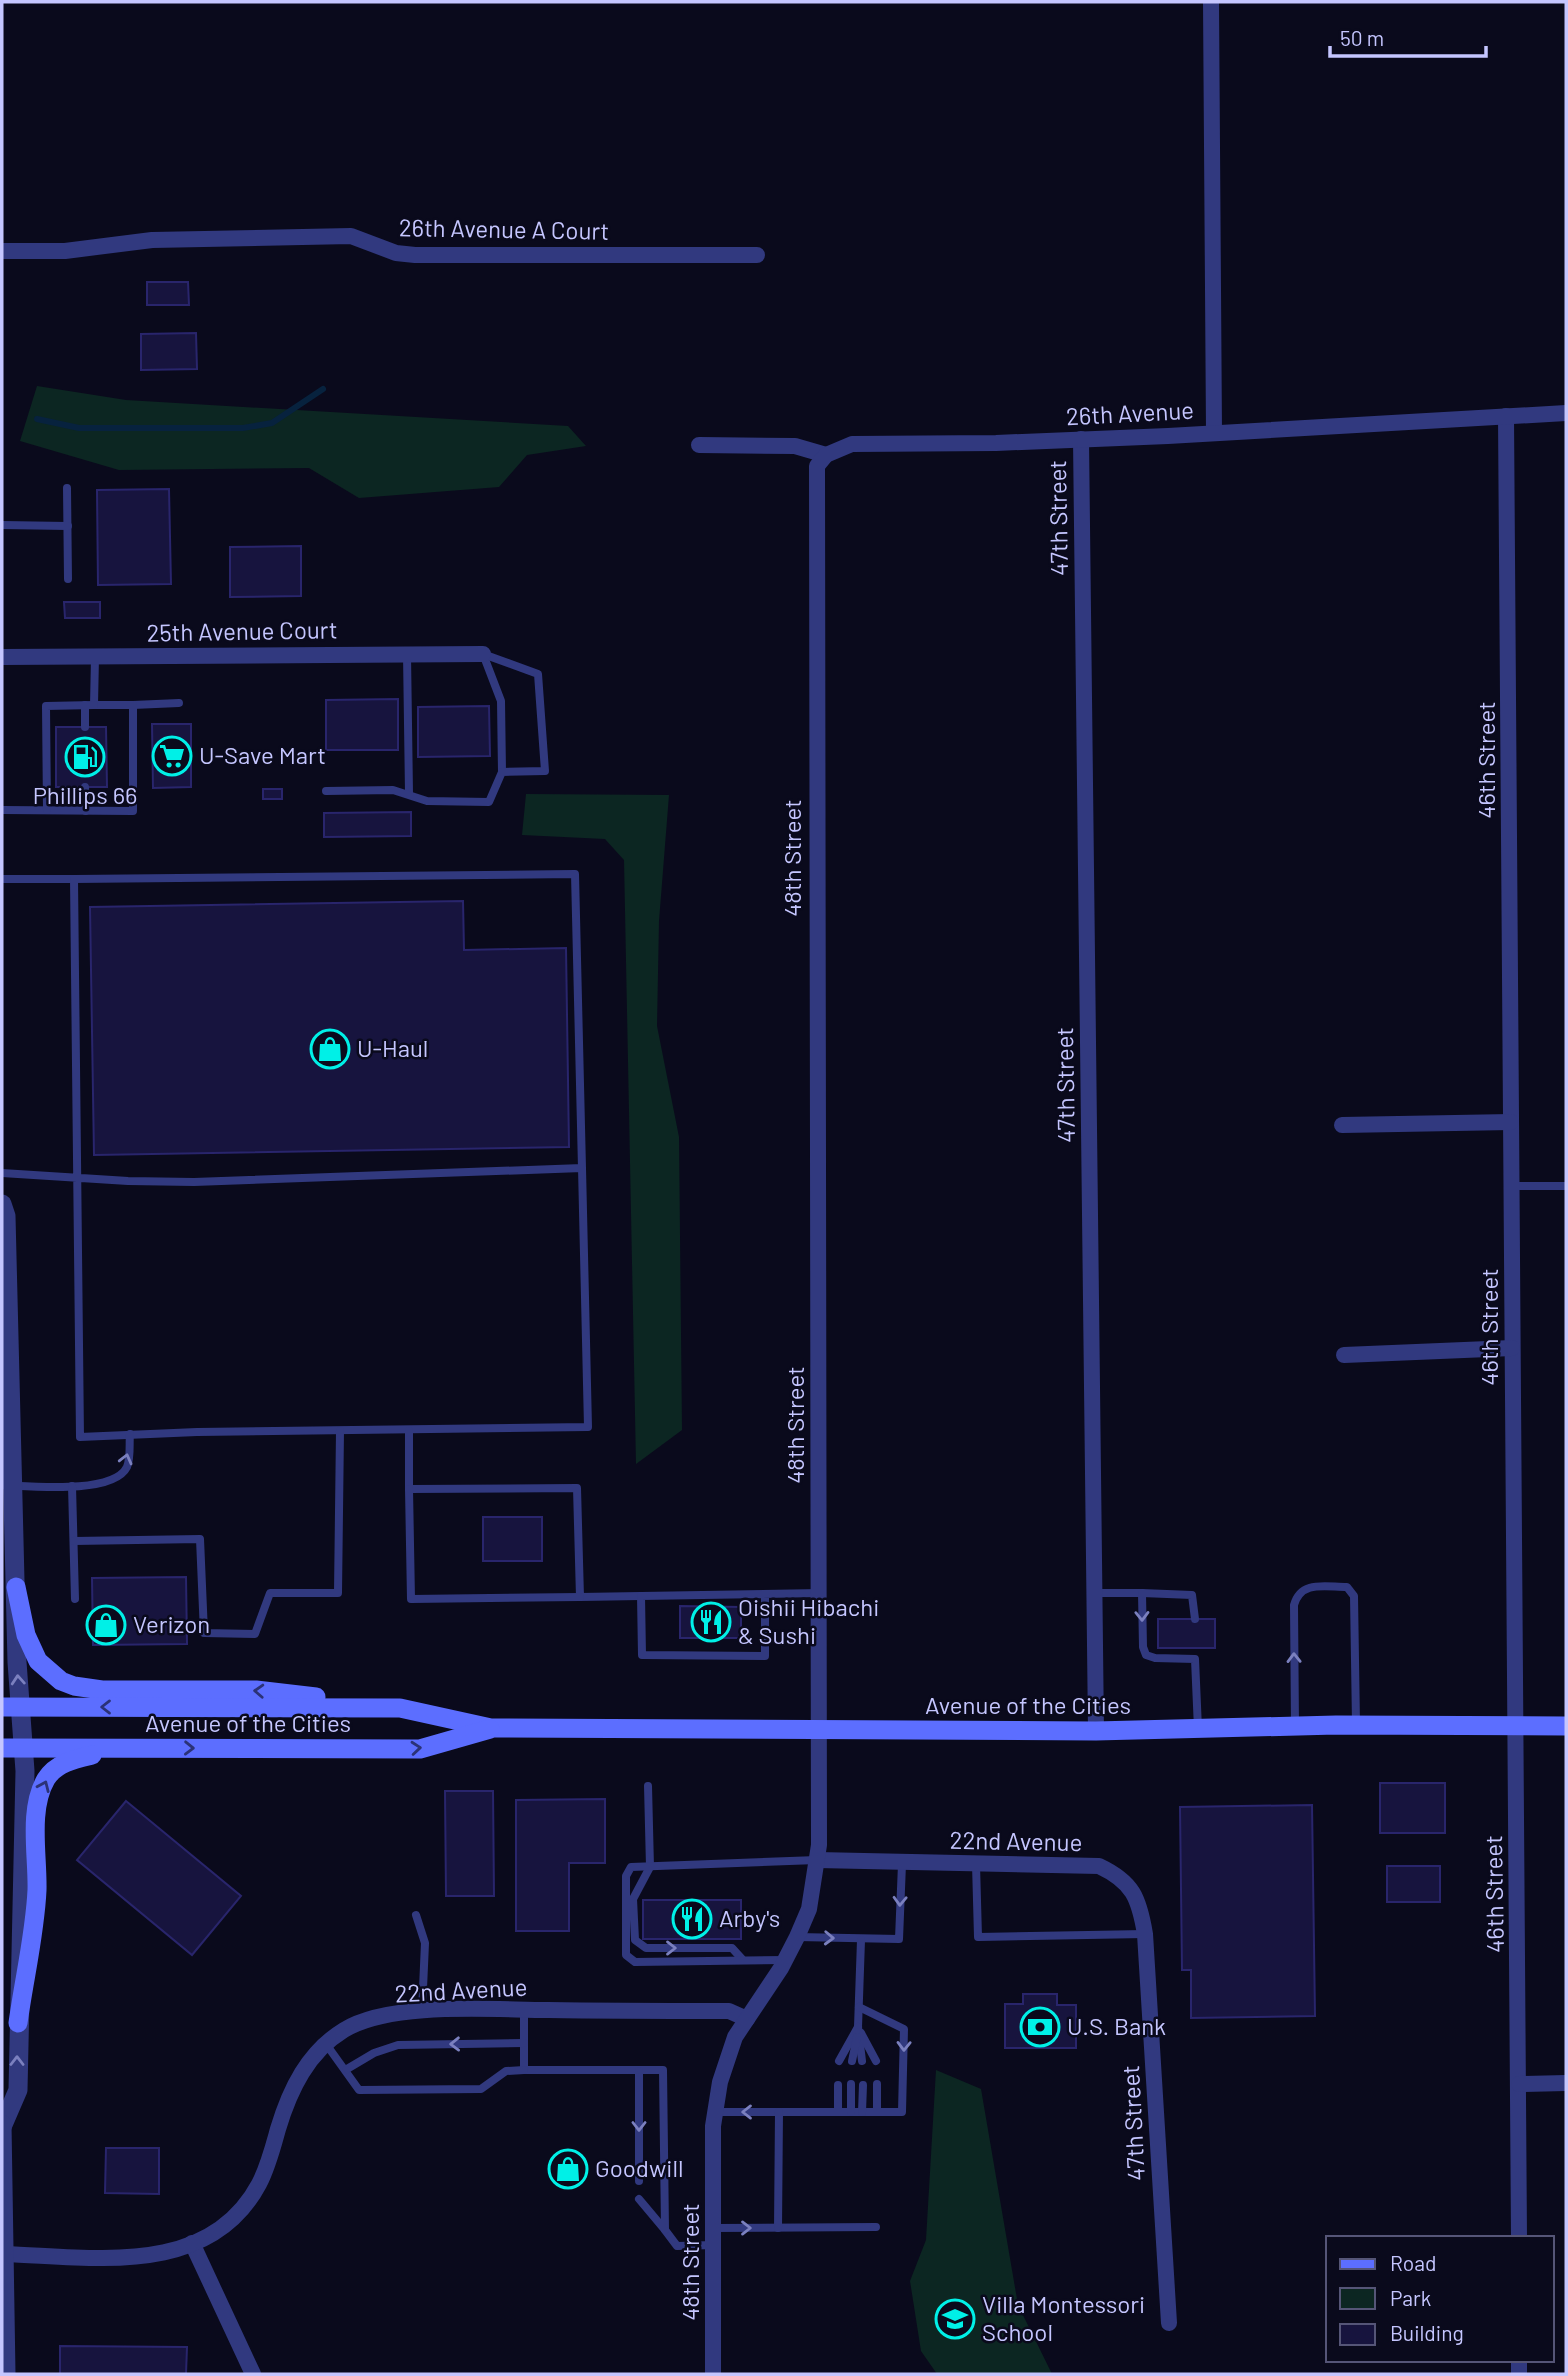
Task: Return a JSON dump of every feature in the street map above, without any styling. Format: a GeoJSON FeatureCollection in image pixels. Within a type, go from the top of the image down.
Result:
{"type":"FeatureCollection","features":[{"type":"Feature","properties":{"kind":"main road"},"geometry":{"type":"LineString","coordinates":[[16,1587],[26,1635],[38,1661],[61,1681],[74,1686],[102,1690],[256,1690],[400,1708]]}},
{"type":"Feature","properties":{"kind":"main road","name":"Avenue of the Cities"},"geometry":{"type":"LineString","coordinates":[[11,1707],[400,1708],[491,1728],[1096,1731],[1356,1726],[1566,1726]]}},
{"type":"Feature","properties":{"kind":"main road","name":"Avenue of the Cities"},"geometry":{"type":"LineString","coordinates":[[2,1748],[420,1749],[491,1728]]}},
{"type":"Feature","properties":{"kind":"main road"},"geometry":{"type":"LineString","coordinates":[[18,2023],[37,1892],[36,1841],[41,1789],[52,1771],[73,1759],[123,1748]]}},
{"type":"Feature","properties":{"kind":"street"},"geometry":{"type":"LineString","coordinates":[[1211,2],[1214,432]]}},
{"type":"Feature","properties":{"kind":"street","name":"26th Avenue A Court"},"geometry":{"type":"LineString","coordinates":[[2,251],[65,251],[152,240],[351,236],[396,253],[415,255],[757,255]]}},
{"type":"Feature","properties":{"kind":"street","name":"26th Avenue"},"geometry":{"type":"LineString","coordinates":[[826,454],[852,444],[1081,439],[1566,414]]}},
{"type":"Feature","properties":{"kind":"street","name":"46th Street"},"geometry":{"type":"LineString","coordinates":[[1506,416],[1519,2236]]}},
{"type":"Feature","properties":{"kind":"street","name":"47th Street"},"geometry":{"type":"LineString","coordinates":[[1081,439],[1096,1731]]}},
{"type":"Feature","properties":{"kind":"street"},"geometry":{"type":"LineString","coordinates":[[699,445],[796,446],[826,454]]}},
{"type":"Feature","properties":{"kind":"street","name":"48th Street"},"geometry":{"type":"LineString","coordinates":[[713,2374],[716,2112],[726,2061],[735,2037],[786,1959],[808,1909],[817,1860],[820,1817],[814,483],[817,466],[826,454]]}},
{"type":"Feature","properties":{"kind":"street","name":"25th Avenue Court"},"geometry":{"type":"LineString","coordinates":[[2,657],[483,654]]}},
{"type":"Feature","properties":{"kind":"street"},"geometry":{"type":"LineString","coordinates":[[1342,1125],[1511,1122]]}},
{"type":"Feature","properties":{"kind":"street"},"geometry":{"type":"LineString","coordinates":[[2,1204],[6,1216],[8,1485],[16,1587],[11,1707],[23,1748],[18,2090],[2,2126],[6,2374]]}},
{"type":"Feature","properties":{"kind":"street"},"geometry":{"type":"LineString","coordinates":[[1344,1356],[1512,1348]]}},
{"type":"Feature","properties":{"kind":"street","name":"22nd Avenue"},"geometry":{"type":"LineString","coordinates":[[817,1860],[902,1864],[1099,1866],[1114,1873],[1125,1884]]}},
{"type":"Feature","properties":{"kind":"street","name":"47th Street"},"geometry":{"type":"LineString","coordinates":[[1125,1884],[1136,1895],[1145,1934],[1169,2323]]}},
{"type":"Feature","properties":{"kind":"street","name":"22nd Avenue"},"geometry":{"type":"LineString","coordinates":[[5,2254],[128,2258],[158,2255],[206,2238],[231,2218],[259,2185],[301,2072],[326,2044],[347,2028],[385,2017],[422,2011],[729,2011],[747,2019]]}},
{"type":"Feature","properties":{"kind":"street"},"geometry":{"type":"LineString","coordinates":[[1519,2084],[1566,2083]]}},
{"type":"Feature","properties":{"kind":"street"},"geometry":{"type":"LineString","coordinates":[[192,2243],[253,2374]]}},
{"type":"Feature","properties":{"kind":"lane"},"geometry":{"type":"LineString","coordinates":[[67,488],[68,579]]}},
{"type":"Feature","properties":{"kind":"lane"},"geometry":{"type":"LineString","coordinates":[[2,525],[68,526]]}},
{"type":"Feature","properties":{"kind":"lane"},"geometry":{"type":"LineString","coordinates":[[407,654],[409,793]]}},
{"type":"Feature","properties":{"kind":"lane"},"geometry":{"type":"LineString","coordinates":[[483,654],[538,674],[545,771],[502,772]]}},
{"type":"Feature","properties":{"kind":"lane"},"geometry":{"type":"LineString","coordinates":[[326,791],[393,790],[427,801],[489,802],[502,772],[501,701],[483,654]]}},
{"type":"Feature","properties":{"kind":"lane"},"geometry":{"type":"LineString","coordinates":[[85,727],[95,657]]}},
{"type":"Feature","properties":{"kind":"lane"},"geometry":{"type":"LineString","coordinates":[[47,810],[46,706],[179,704]]}},
{"type":"Feature","properties":{"kind":"lane"},"geometry":{"type":"LineString","coordinates":[[2,810],[133,811],[133,705]]}},
{"type":"Feature","properties":{"kind":"lane"},"geometry":{"type":"LineString","coordinates":[[85,787],[86,811]]}},
{"type":"Feature","properties":{"kind":"lane"},"geometry":{"type":"LineString","coordinates":[[2,878],[575,874],[588,1427],[80,1437],[75,1177],[74,879]]}},
{"type":"Feature","properties":{"kind":"lane"},"geometry":{"type":"LineString","coordinates":[[2,1173],[194,1182],[582,1168]]}},
{"type":"Feature","properties":{"kind":"lane"},"geometry":{"type":"LineString","coordinates":[[1513,1186],[1566,1186]]}},
{"type":"Feature","properties":{"kind":"lane"},"geometry":{"type":"LineString","coordinates":[[74,1541],[200,1539],[204,1633],[255,1634],[270,1593],[338,1593],[340,1431]]}},
{"type":"Feature","properties":{"kind":"lane"},"geometry":{"type":"LineString","coordinates":[[410,1431],[411,1599],[820,1593]]}},
{"type":"Feature","properties":{"kind":"lane"},"geometry":{"type":"LineString","coordinates":[[8,1485],[72,1486],[114,1480],[127,1468],[130,1434]]}},
{"type":"Feature","properties":{"kind":"lane"},"geometry":{"type":"LineString","coordinates":[[72,1486],[75,1599]]}},
{"type":"Feature","properties":{"kind":"lane"},"geometry":{"type":"LineString","coordinates":[[409,1489],[577,1488],[580,1597]]}},
{"type":"Feature","properties":{"kind":"lane"},"geometry":{"type":"LineString","coordinates":[[1295,1727],[1294,1605],[1297,1593],[1306,1587],[1347,1587],[1354,1596],[1356,1726]]}},
{"type":"Feature","properties":{"kind":"lane"},"geometry":{"type":"LineString","coordinates":[[1096,1593],[1192,1595],[1195,1619]]}},
{"type":"Feature","properties":{"kind":"lane"},"geometry":{"type":"LineString","coordinates":[[641,1596],[642,1655],[765,1656],[765,1594]]}},
{"type":"Feature","properties":{"kind":"lane"},"geometry":{"type":"LineString","coordinates":[[1142,1594],[1143,1647],[1146,1654],[1155,1658],[1195,1659]]}},
{"type":"Feature","properties":{"kind":"lane"},"geometry":{"type":"LineString","coordinates":[[1195,1648],[1198,1728]]}},
{"type":"Feature","properties":{"kind":"lane"},"geometry":{"type":"LineString","coordinates":[[648,1787],[650,1867],[633,1899],[635,1940],[646,1948],[732,1948],[742,1959]]}},
{"type":"Feature","properties":{"kind":"lane"},"geometry":{"type":"LineString","coordinates":[[786,1959],[635,1962],[626,1955],[626,1876],[631,1867],[817,1860]]}},
{"type":"Feature","properties":{"kind":"lane"},"geometry":{"type":"LineString","coordinates":[[797,1937],[899,1939],[902,1864]]}},
{"type":"Feature","properties":{"kind":"lane"},"geometry":{"type":"LineString","coordinates":[[976,1864],[978,1937],[1145,1934]]}},
{"type":"Feature","properties":{"kind":"lane"},"geometry":{"type":"LineString","coordinates":[[416,1915],[425,1943],[422,2011]]}},
{"type":"Feature","properties":{"kind":"lane"},"geometry":{"type":"LineString","coordinates":[[852,2061],[858,2027],[861,1940]]}},
{"type":"Feature","properties":{"kind":"lane"},"geometry":{"type":"LineString","coordinates":[[716,2112],[902,2112],[904,2029],[859,2007]]}},
{"type":"Feature","properties":{"kind":"lane"},"geometry":{"type":"LineString","coordinates":[[524,2010],[524,2070]]}},
{"type":"Feature","properties":{"kind":"lane"},"geometry":{"type":"LineString","coordinates":[[858,2027],[862,2061]]}},
{"type":"Feature","properties":{"kind":"lane"},"geometry":{"type":"LineString","coordinates":[[858,2027],[876,2061]]}},
{"type":"Feature","properties":{"kind":"lane"},"geometry":{"type":"LineString","coordinates":[[839,2062],[858,2027]]}},
{"type":"Feature","properties":{"kind":"lane"},"geometry":{"type":"LineString","coordinates":[[346,2069],[374,2053],[398,2045],[524,2043]]}},
{"type":"Feature","properties":{"kind":"lane"},"geometry":{"type":"LineString","coordinates":[[326,2044],[359,2090],[481,2089],[506,2071],[663,2070],[665,2230]]}},
{"type":"Feature","properties":{"kind":"lane"},"geometry":{"type":"LineString","coordinates":[[639,2070],[639,2181]]}},
{"type":"Feature","properties":{"kind":"lane"},"geometry":{"type":"LineString","coordinates":[[850,2084],[850,2112]]}},
{"type":"Feature","properties":{"kind":"lane"},"geometry":{"type":"LineString","coordinates":[[877,2084],[877,2112]]}},
{"type":"Feature","properties":{"kind":"lane"},"geometry":{"type":"LineString","coordinates":[[838,2085],[838,2112]]}},
{"type":"Feature","properties":{"kind":"lane"},"geometry":{"type":"LineString","coordinates":[[862,2112],[863,2085]]}},
{"type":"Feature","properties":{"kind":"lane"},"geometry":{"type":"LineString","coordinates":[[778,2228],[779,2112]]}},
{"type":"Feature","properties":{"kind":"lane"},"geometry":{"type":"LineString","coordinates":[[639,2199],[677,2246],[714,2245]]}},
{"type":"Feature","properties":{"kind":"lane"},"geometry":{"type":"LineString","coordinates":[[714,2228],[876,2227]]}},
{"type":"Feature","properties":{"kind":"green space"},"geometry":{"type":"Polygon","coordinates":[[[37,386],[126,400],[568,426],[586,446],[527,455],[499,487],[359,498],[309,468],[119,470],[20,441],[37,386]]]}},
{"type":"Feature","properties":{"kind":"green space"},"geometry":{"type":"Polygon","coordinates":[[[526,794],[669,795],[659,921],[657,1026],[679,1137],[682,1430],[636,1464],[624,860],[605,839],[522,835],[526,794]]]}},
{"type":"Feature","properties":{"kind":"green space"},"geometry":{"type":"Polygon","coordinates":[[[936,2070],[981,2089],[1018,2305],[1052,2374],[937,2374],[921,2351],[910,2281],[926,2240],[936,2070]]]}},
{"type":"Feature","properties":{"kind":"building"},"geometry":{"type":"Polygon","coordinates":[[[147,282],[188,282],[189,305],[147,305],[147,282]]]}},
{"type":"Feature","properties":{"kind":"building"},"geometry":{"type":"Polygon","coordinates":[[[196,333],[197,369],[141,370],[141,334],[196,333]]]}},
{"type":"Feature","properties":{"kind":"building"},"geometry":{"type":"Polygon","coordinates":[[[169,489],[171,584],[98,585],[97,490],[169,489]]]}},
{"type":"Feature","properties":{"kind":"building"},"geometry":{"type":"Polygon","coordinates":[[[301,546],[301,596],[230,597],[230,547],[301,546]]]}},
{"type":"Feature","properties":{"kind":"building"},"geometry":{"type":"Polygon","coordinates":[[[64,602],[100,602],[100,618],[65,618],[64,602]]]}},
{"type":"Feature","properties":{"kind":"building"},"geometry":{"type":"Polygon","coordinates":[[[398,699],[398,750],[326,750],[326,700],[398,699]]]}},
{"type":"Feature","properties":{"kind":"building"},"geometry":{"type":"Polygon","coordinates":[[[489,706],[490,756],[418,757],[418,707],[489,706]]]}},
{"type":"Feature","properties":{"kind":"building","name":"U-Save Mart"},"geometry":{"type":"Polygon","coordinates":[[[152,724],[191,724],[191,787],[153,788],[152,724]]]}},
{"type":"Feature","properties":{"kind":"building"},"geometry":{"type":"Polygon","coordinates":[[[56,727],[106,727],[107,787],[56,787],[56,727]]]}},
{"type":"Feature","properties":{"kind":"building"},"geometry":{"type":"Polygon","coordinates":[[[263,789],[282,789],[282,799],[263,799],[263,789]]]}},
{"type":"Feature","properties":{"kind":"building"},"geometry":{"type":"Polygon","coordinates":[[[411,812],[411,836],[324,837],[324,813],[411,812]]]}},
{"type":"Feature","properties":{"kind":"building","name":"U-Haul"},"geometry":{"type":"Polygon","coordinates":[[[463,901],[464,950],[566,948],[569,1147],[94,1155],[90,907],[463,901]]]}},
{"type":"Feature","properties":{"kind":"building"},"geometry":{"type":"Polygon","coordinates":[[[483,1517],[542,1517],[542,1561],[483,1561],[483,1517]]]}},
{"type":"Feature","properties":{"kind":"building"},"geometry":{"type":"Polygon","coordinates":[[[186,1577],[187,1644],[93,1645],[92,1578],[186,1577]]]}},
{"type":"Feature","properties":{"kind":"building","name":"Oishii Hibachi & Sushi"},"geometry":{"type":"Polygon","coordinates":[[[680,1606],[741,1607],[741,1638],[680,1638],[680,1606]]]}},
{"type":"Feature","properties":{"kind":"building"},"geometry":{"type":"Polygon","coordinates":[[[1158,1619],[1215,1619],[1215,1648],[1158,1648],[1158,1619]]]}},
{"type":"Feature","properties":{"kind":"building"},"geometry":{"type":"Polygon","coordinates":[[[1380,1783],[1445,1783],[1445,1833],[1380,1833],[1380,1783]]]}},
{"type":"Feature","properties":{"kind":"building"},"geometry":{"type":"Polygon","coordinates":[[[445,1791],[493,1791],[494,1896],[446,1896],[445,1791]]]}},
{"type":"Feature","properties":{"kind":"building"},"geometry":{"type":"Polygon","coordinates":[[[605,1799],[605,1863],[569,1863],[569,1931],[516,1931],[516,1800],[605,1799]]]}},
{"type":"Feature","properties":{"kind":"building"},"geometry":{"type":"Polygon","coordinates":[[[126,1801],[241,1896],[192,1955],[77,1860],[126,1801]]]}},
{"type":"Feature","properties":{"kind":"building"},"geometry":{"type":"Polygon","coordinates":[[[1312,1805],[1315,2016],[1191,2018],[1191,1970],[1182,1970],[1180,1807],[1312,1805]]]}},
{"type":"Feature","properties":{"kind":"building"},"geometry":{"type":"Polygon","coordinates":[[[1387,1866],[1440,1866],[1440,1902],[1387,1902],[1387,1866]]]}},
{"type":"Feature","properties":{"kind":"building","name":"Arby's"},"geometry":{"type":"Polygon","coordinates":[[[643,1900],[741,1900],[741,1939],[643,1939],[643,1900]]]}},
{"type":"Feature","properties":{"kind":"building","name":"U.S. Bank"},"geometry":{"type":"Polygon","coordinates":[[[1023,1994],[1057,1994],[1057,2005],[1076,2005],[1076,2048],[1005,2048],[1005,2004],[1023,2004],[1023,1994]]]}},
{"type":"Feature","properties":{"kind":"building"},"geometry":{"type":"Polygon","coordinates":[[[106,2148],[159,2148],[159,2194],[105,2193],[106,2148]]]}},
{"type":"Feature","properties":{"kind":"building"},"geometry":{"type":"Polygon","coordinates":[[[60,2346],[187,2347],[186,2374],[60,2374],[60,2346]]]}},
{"type":"Feature","properties":{"kind":"waterway"},"geometry":{"type":"LineString","coordinates":[[37,419],[79,428],[243,428],[272,423],[323,389]]}},
{"type":"Feature","properties":{"kind":"place","name":"U-Save Mart"},"geometry":{"type":"Point","coordinates":[172,756]}},
{"type":"Feature","properties":{"kind":"place","name":"Phillips 66"},"geometry":{"type":"Point","coordinates":[85,757]}},
{"type":"Feature","properties":{"kind":"place","name":"U-Haul"},"geometry":{"type":"Point","coordinates":[330,1049]}},
{"type":"Feature","properties":{"kind":"place","name":"Oishii Hibachi & Sushi"},"geometry":{"type":"Point","coordinates":[711,1622]}},
{"type":"Feature","properties":{"kind":"place","name":"Verizon"},"geometry":{"type":"Point","coordinates":[106,1625]}},
{"type":"Feature","properties":{"kind":"place","name":"Arby's"},"geometry":{"type":"Point","coordinates":[692,1919]}},
{"type":"Feature","properties":{"kind":"place","name":"U.S. Bank"},"geometry":{"type":"Point","coordinates":[1040,2027]}},
{"type":"Feature","properties":{"kind":"place","name":"Goodwill"},"geometry":{"type":"Point","coordinates":[568,2169]}},
{"type":"Feature","properties":{"kind":"place","name":"Villa Montessori School"},"geometry":{"type":"Point","coordinates":[955,2319]}}]}
